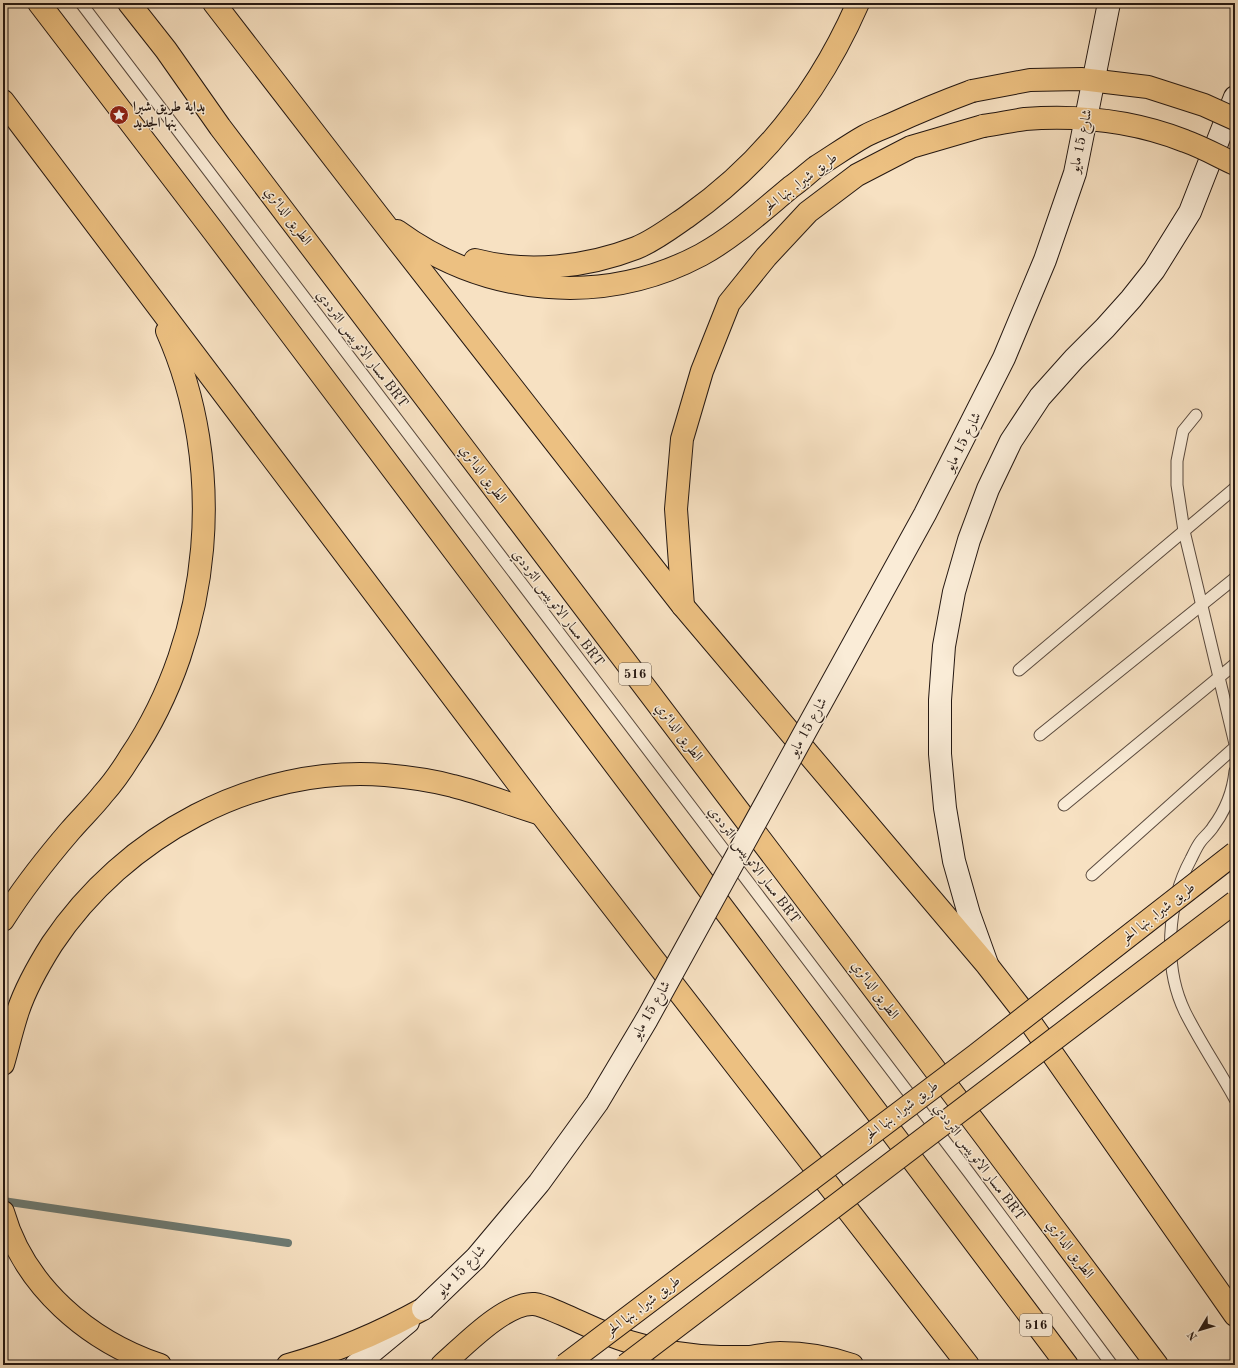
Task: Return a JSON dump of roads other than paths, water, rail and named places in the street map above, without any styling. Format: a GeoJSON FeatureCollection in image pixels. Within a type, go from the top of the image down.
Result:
{"type":"FeatureCollection","features":[{"type":"Feature","properties":{"kind":"highway","name":"516"},"geometry":{"type":"LineString","coordinates":[[39,3],[214,232],[1066,1365]]}},
{"type":"Feature","properties":{"kind":"highway","name":"الطريق الدائري"},"geometry":{"type":"LineString","coordinates":[[129,3],[166,50],[225,133],[908,1033],[1157,1365]]}},
{"type":"Feature","properties":{"kind":"highway"},"geometry":{"type":"LineString","coordinates":[[214,3],[683,606],[987,965],[1024,1013],[1235,1315]]}},
{"type":"Feature","properties":{"kind":"highway"},"geometry":{"type":"LineString","coordinates":[[380,218],[430,245],[457,255],[484,262],[512,266],[544,267],[576,264],[607,258],[638,247],[701,207],[758,157],[806,98],[828,65],[858,3]]}},
{"type":"Feature","properties":{"kind":"highway","name":"طريق شبرا, بنها الحر"},"geometry":{"type":"LineString","coordinates":[[380,218],[411,241],[444,260],[480,275],[517,284],[554,288],[593,288],[630,282],[667,271],[702,255],[734,234],[815,168],[866,136],[918,112],[972,91],[1030,80],[1081,79],[1148,87],[1204,105],[1235,119]]}},
{"type":"Feature","properties":{"kind":"highway"},"geometry":{"type":"LineString","coordinates":[[3,101],[541,814],[968,1365]]}},
{"type":"Feature","properties":{"kind":"highway"},"geometry":{"type":"LineString","coordinates":[[683,606],[676,509],[682,439],[702,371],[729,303],[766,257],[808,212],[856,175],[911,147],[983,126],[1030,119],[1064,118],[1105,120],[1146,128],[1185,141],[1235,164]]}},
{"type":"Feature","properties":{"kind":"highway"},"geometry":{"type":"LineString","coordinates":[[3,920],[20,893],[45,861],[103,794],[131,756],[155,715],[174,672],[189,626],[199,580],[204,532],[203,477],[199,438],[189,391],[174,346],[155,302]]}},
{"type":"Feature","properties":{"kind":"highway"},"geometry":{"type":"LineString","coordinates":[[3,1064],[18,1010],[52,945],[72,916],[96,890],[138,852],[180,825],[211,808],[244,794],[278,784],[313,778],[348,775],[384,775],[419,779],[453,786],[541,814]]}},
{"type":"Feature","properties":{"kind":"highway","name":"طريق شبرا, بنها الحر"},"geometry":{"type":"LineString","coordinates":[[565,1365],[976,1055],[1235,854]]}},
{"type":"Feature","properties":{"kind":"highway"},"geometry":{"type":"LineString","coordinates":[[626,1365],[1235,902]]}},
{"type":"Feature","properties":{"kind":"highway"},"geometry":{"type":"LineString","coordinates":[[3,1212],[16,1244],[31,1271],[71,1316],[92,1332],[115,1346],[139,1358],[160,1365]]}},
{"type":"Feature","properties":{"kind":"highway"},"geometry":{"type":"LineString","coordinates":[[442,1365],[496,1318],[521,1306],[534,1304],[548,1308],[601,1332],[659,1350],[689,1355],[720,1357],[750,1357],[780,1353],[811,1355],[852,1365]]}},
{"type":"Feature","properties":{"kind":"highway"},"geometry":{"type":"LineString","coordinates":[[288,1365],[354,1343],[389,1328],[423,1309]]}},
{"type":"Feature","properties":{"kind":"main road","name":"شارع 15 مايو"},"geometry":{"type":"LineString","coordinates":[[356,1365],[423,1309],[476,1258],[539,1183],[597,1103],[647,1019],[952,463],[1004,358],[1044,260],[1075,173],[1109,3]]}},
{"type":"Feature","properties":{"kind":"main road"},"geometry":{"type":"LineString","coordinates":[[987,965],[969,914],[954,861],[945,808],[940,754],[940,700],[944,646],[954,592],[968,540],[988,490],[1011,440],[1040,397],[1131,299],[1154,270],[1190,212],[1235,97]]}},
{"type":"Feature","properties":{"kind":"lane","name":"مسار الاتوبيس الترددي BRT"},"geometry":{"type":"LineString","coordinates":[[81,3],[970,1174],[1112,1365]]}},
{"type":"Feature","properties":{"kind":"lane"},"geometry":{"type":"LineString","coordinates":[[1196,415],[1183,431],[1178,461],[1177,485],[1184,531],[1235,744]]}},
{"type":"Feature","properties":{"kind":"lane"},"geometry":{"type":"LineString","coordinates":[[1019,670],[1235,488]]}},
{"type":"Feature","properties":{"kind":"lane"},"geometry":{"type":"LineString","coordinates":[[1040,735],[1235,578]]}},
{"type":"Feature","properties":{"kind":"lane"},"geometry":{"type":"LineString","coordinates":[[1064,805],[1235,664]]}},
{"type":"Feature","properties":{"kind":"lane"},"geometry":{"type":"LineString","coordinates":[[1092,875],[1235,747]]}},
{"type":"Feature","properties":{"kind":"lane"},"geometry":{"type":"LineString","coordinates":[[1235,771],[1231,792],[1224,810],[1213,827],[1200,842],[1181,882],[1171,925],[1170,947],[1173,969],[1185,1011],[1235,1099]]}},
{"type":"Feature","properties":{"kind":"waterway"},"geometry":{"type":"LineString","coordinates":[[3,1201],[288,1243]]}},
{"type":"Feature","properties":{"kind":"place","name":"بداية طريق شبرا بنها الجديد"},"geometry":{"type":"Point","coordinates":[119,115]}}]}
